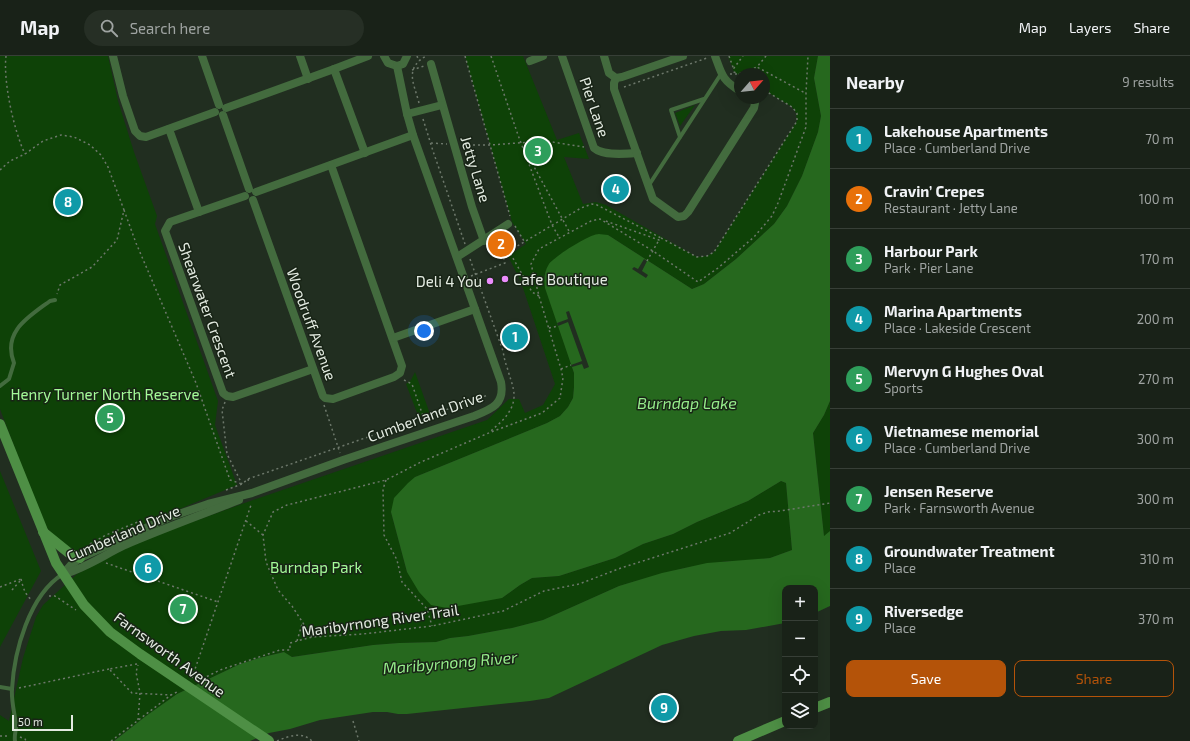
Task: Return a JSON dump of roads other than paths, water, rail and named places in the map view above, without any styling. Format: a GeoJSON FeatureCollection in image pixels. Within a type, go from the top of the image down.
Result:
{"type":"FeatureCollection","features":[{"type":"Feature","properties":{"kind":"main road","name":"Farnsworth Avenue"},"geometry":{"type":"LineString","coordinates":[[0,424],[56,563],[84,605],[110,632],[269,741]]}},
{"type":"Feature","properties":{"kind":"main road"},"geometry":{"type":"LineString","coordinates":[[42,530],[69,553],[80,558]]}},
{"type":"Feature","properties":{"kind":"main road"},"geometry":{"type":"LineString","coordinates":[[818,707],[830,702]]}},
{"type":"Feature","properties":{"kind":"main road"},"geometry":{"type":"LineString","coordinates":[[738,741],[782,721]]}},
{"type":"Feature","properties":{"kind":"street"},"geometry":{"type":"LineString","coordinates":[[113,56],[123,96],[135,132],[140,136],[146,137],[368,56]]}},
{"type":"Feature","properties":{"kind":"street","name":"Woodruff Avenue"},"geometry":{"type":"LineString","coordinates":[[202,56],[323,396],[325,398],[333,399],[394,377],[400,373],[402,366],[392,338]]}},
{"type":"Feature","properties":{"kind":"street"},"geometry":{"type":"LineString","coordinates":[[300,56],[308,79]]}},
{"type":"Feature","properties":{"kind":"street"},"geometry":{"type":"LineString","coordinates":[[384,56],[388,63],[397,66],[403,64],[408,56]]}},
{"type":"Feature","properties":{"kind":"street"},"geometry":{"type":"LineString","coordinates":[[530,61],[543,56]]}},
{"type":"Feature","properties":{"kind":"street","name":"Pier Lane"},"geometry":{"type":"LineString","coordinates":[[562,56],[594,148],[602,152],[623,154],[637,153]]}},
{"type":"Feature","properties":{"kind":"street"},"geometry":{"type":"LineString","coordinates":[[604,56],[609,73],[616,78],[683,56]]}},
{"type":"Feature","properties":{"kind":"street"},"geometry":{"type":"LineString","coordinates":[[714,56],[721,74],[727,83],[734,87]]}},
{"type":"Feature","properties":{"kind":"street","name":"Jetty Lane"},"geometry":{"type":"LineString","coordinates":[[431,64],[472,207],[484,241]]}},
{"type":"Feature","properties":{"kind":"street","name":"Cumberland Drive"},"geometry":{"type":"LineString","coordinates":[[63,574],[80,558],[170,517],[208,504],[252,493],[343,460],[474,416],[490,410],[500,398],[502,390],[501,382],[406,114],[397,66]]}},
{"type":"Feature","properties":{"kind":"street"},"geometry":{"type":"LineString","coordinates":[[334,69],[365,153]]}},
{"type":"Feature","properties":{"kind":"street"},"geometry":{"type":"LineString","coordinates":[[616,78],[614,89],[653,199],[678,217],[684,216],[754,108],[755,104]]}},
{"type":"Feature","properties":{"kind":"street"},"geometry":{"type":"LineString","coordinates":[[406,114],[442,105]]}},
{"type":"Feature","properties":{"kind":"street"},"geometry":{"type":"LineString","coordinates":[[168,129],[199,212]]}},
{"type":"Feature","properties":{"kind":"street","name":"Shearwater Crescent"},"geometry":{"type":"LineString","coordinates":[[313,369],[233,397],[227,396],[223,392],[165,231],[170,222],[413,135]]}},
{"type":"Feature","properties":{"kind":"street"},"geometry":{"type":"LineString","coordinates":[[331,165],[392,338],[475,309]]}},
{"type":"Feature","properties":{"kind":"street"},"geometry":{"type":"LineString","coordinates":[[457,258],[508,224]]}},
{"type":"Feature","properties":{"kind":"street","name":"Cumberland Drive"},"geometry":{"type":"LineString","coordinates":[[63,574],[77,570],[118,548],[141,538],[243,499],[252,493]]}},
{"type":"Feature","properties":{"kind":"lane"},"geometry":{"type":"LineString","coordinates":[[649,185],[721,74]]}},
{"type":"Feature","properties":{"kind":"lane"},"geometry":{"type":"LineString","coordinates":[[680,137],[671,110],[705,99]]}},
{"type":"Feature","properties":{"kind":"lane"},"geometry":{"type":"LineString","coordinates":[[0,386],[9,379],[14,364],[11,356],[11,339],[18,327],[50,301],[55,300]]}},
{"type":"Feature","properties":{"kind":"lane"},"geometry":{"type":"LineString","coordinates":[[15,741],[14,736],[16,728],[12,689],[18,648],[35,603],[55,579],[63,574]]}},
{"type":"Feature","properties":{"kind":"lane"},"geometry":{"type":"LineString","coordinates":[[0,687],[12,689]]}},
{"type":"Feature","properties":{"kind":"water","name":"Burndap Lake"},"geometry":{"type":"Polygon","coordinates":[[[818,56],[830,56],[830,401],[824,415],[813,433],[824,536],[830,531],[830,606],[818,612],[818,585],[782,585],[782,624],[746,630],[721,631],[694,636],[662,645],[549,698],[407,714],[373,712],[320,720],[290,729],[269,733],[250,741],[114,741],[177,694],[240,664],[259,658],[284,652],[292,657],[373,645],[436,642],[450,638],[512,628],[543,620],[619,586],[662,573],[707,563],[770,558],[792,550],[786,483],[781,481],[748,501],[697,522],[673,534],[643,544],[615,558],[559,576],[532,578],[502,598],[447,608],[431,605],[419,592],[407,572],[391,512],[394,498],[415,477],[547,423],[560,416],[568,407],[573,398],[574,373],[545,288],[547,267],[558,256],[572,246],[594,235],[608,235],[692,289],[704,284],[736,259],[774,224],[787,206],[802,176],[818,132],[821,116],[814,78],[818,56]]]}},
{"type":"Feature","properties":{"kind":"place","name":"Harbour Park"},"geometry":{"type":"Point","coordinates":[538,151]}},
{"type":"Feature","properties":{"kind":"place","name":"Marina Apartments"},"geometry":{"type":"Point","coordinates":[616,189]}},
{"type":"Feature","properties":{"kind":"place","name":"Groundwater Treatment"},"geometry":{"type":"Point","coordinates":[68,202]}},
{"type":"Feature","properties":{"kind":"place","name":"Cravin’ Crepes"},"geometry":{"type":"Point","coordinates":[501,244]}},
{"type":"Feature","properties":{"kind":"place","name":"Cafe Boutique"},"geometry":{"type":"Point","coordinates":[505,279]}},
{"type":"Feature","properties":{"kind":"place","name":"Deli 4 You"},"geometry":{"type":"Point","coordinates":[490,281]}},
{"type":"Feature","properties":{"kind":"place","name":"Lakehouse Apartments"},"geometry":{"type":"Point","coordinates":[515,337]}},
{"type":"Feature","properties":{"kind":"place","name":"Mervyn G Hughes Oval"},"geometry":{"type":"Point","coordinates":[110,418]}},
{"type":"Feature","properties":{"kind":"place","name":"Vietnamese memorial"},"geometry":{"type":"Point","coordinates":[148,568]}},
{"type":"Feature","properties":{"kind":"place","name":"Jensen Reserve"},"geometry":{"type":"Point","coordinates":[183,609]}},
{"type":"Feature","properties":{"kind":"place","name":"Riversedge"},"geometry":{"type":"Point","coordinates":[664,708]}},
{"type":"Feature","properties":{"kind":"park label","name":"Henry Turner North Reserve"},"geometry":{"type":"Point","coordinates":[105,394]}},
{"type":"Feature","properties":{"kind":"park label","name":"Burndap Park"},"geometry":{"type":"Point","coordinates":[316,567]}},
{"type":"Feature","properties":{"kind":"water label","name":"Maribyrnong River"},"geometry":{"type":"Point","coordinates":[450,662]}}]}
